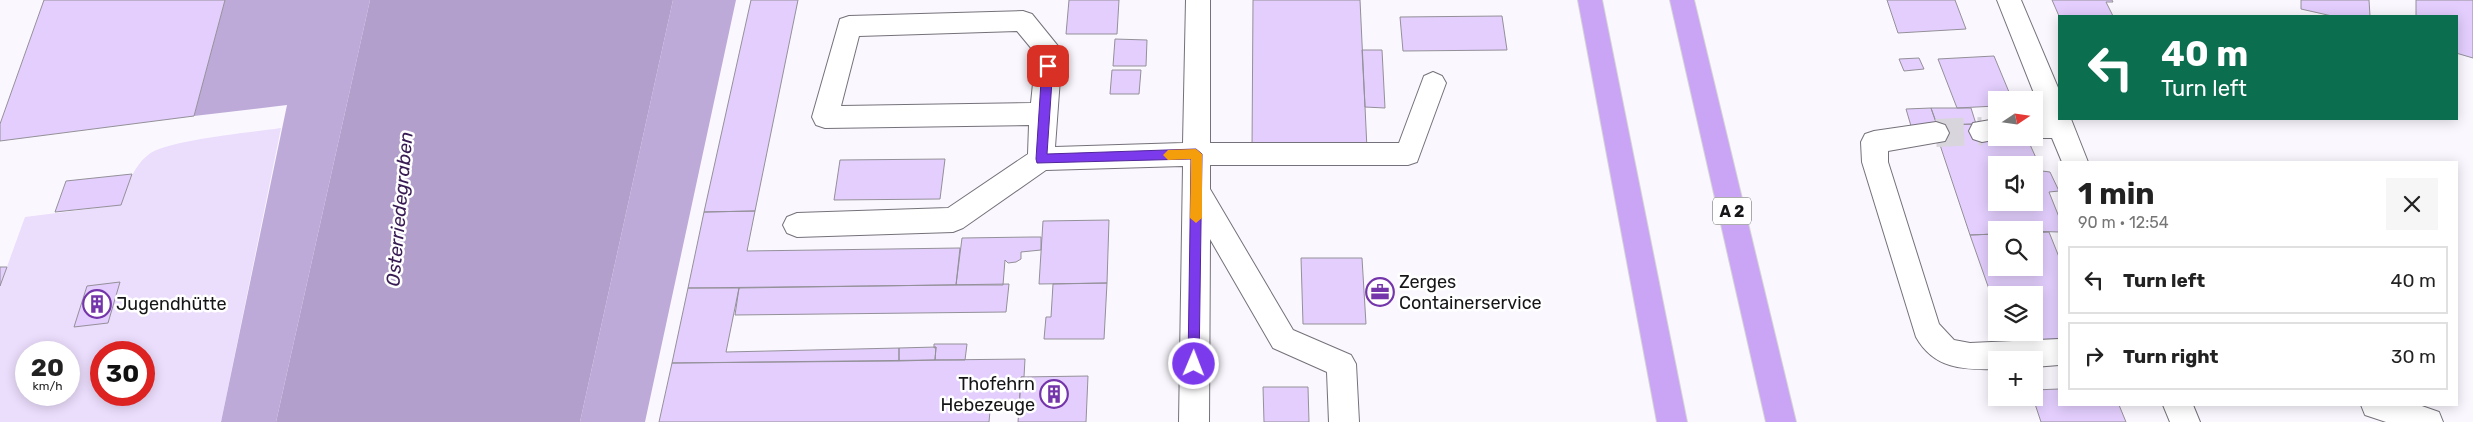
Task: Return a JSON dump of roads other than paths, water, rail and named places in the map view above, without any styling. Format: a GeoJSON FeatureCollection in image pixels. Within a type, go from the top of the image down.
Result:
{"type":"FeatureCollection","features":[{"type":"Feature","properties":{"kind":"highway"},"geometry":{"type":"LineString","coordinates":[[1590,0],[1672,422]]}},
{"type":"Feature","properties":{"kind":"highway","name":"A 2"},"geometry":{"type":"LineString","coordinates":[[1682,0],[1781,422]]}},
{"type":"Feature","properties":{"kind":"street"},"geometry":{"type":"LineString","coordinates":[[1194,422],[1198,0]]}},
{"type":"Feature","properties":{"kind":"street"},"geometry":{"type":"LineString","coordinates":[[2009,0],[2075,161]]}},
{"type":"Feature","properties":{"kind":"street"},"geometry":{"type":"LineString","coordinates":[[1041,159],[1049,51],[1023,21],[849,26],[825,117],[1044,114]]}},
{"type":"Feature","properties":{"kind":"street"},"geometry":{"type":"LineString","coordinates":[[797,225],[953,220],[1041,159],[1196,154],[1408,154],[1433,83]]}},
{"type":"Feature","properties":{"kind":"street"},"geometry":{"type":"LineString","coordinates":[[2043,127],[2060,126]]}},
{"type":"Feature","properties":{"kind":"street"},"geometry":{"type":"LineString","coordinates":[[1936,133],[1911,134],[1874,142],[1875,162],[1926,328],[1934,341],[1945,351],[1961,356],[2058,352]]}},
{"type":"Feature","properties":{"kind":"street"},"geometry":{"type":"LineString","coordinates":[[1196,190],[1283,339],[1341,364],[1344,422]]}},
{"type":"Feature","properties":{"kind":"street"},"geometry":{"type":"LineString","coordinates":[[2178,406],[2185,422]]}},
{"type":"Feature","properties":{"kind":"street"},"geometry":{"type":"LineString","coordinates":[[2379,406],[2428,422]]}},
{"type":"Feature","properties":{"kind":"water","name":"Osterriedegraben"},"geometry":{"type":"Polygon","coordinates":[[[370,0],[673,0],[580,422],[276,422],[370,0]]]}},
{"type":"Feature","properties":{"kind":"tunnel"},"geometry":{"type":"LineString","coordinates":[[1936,133],[1982,131]]}},
{"type":"Feature","properties":{"kind":"place","name":"Zerges Containerservice"},"geometry":{"type":"Point","coordinates":[1380,292]}},
{"type":"Feature","properties":{"kind":"place","name":"Jugendhütte"},"geometry":{"type":"Point","coordinates":[97,304]}},
{"type":"Feature","properties":{"kind":"place","name":"Thofehrn Hebezeuge"},"geometry":{"type":"Point","coordinates":[1054,394]}}]}
